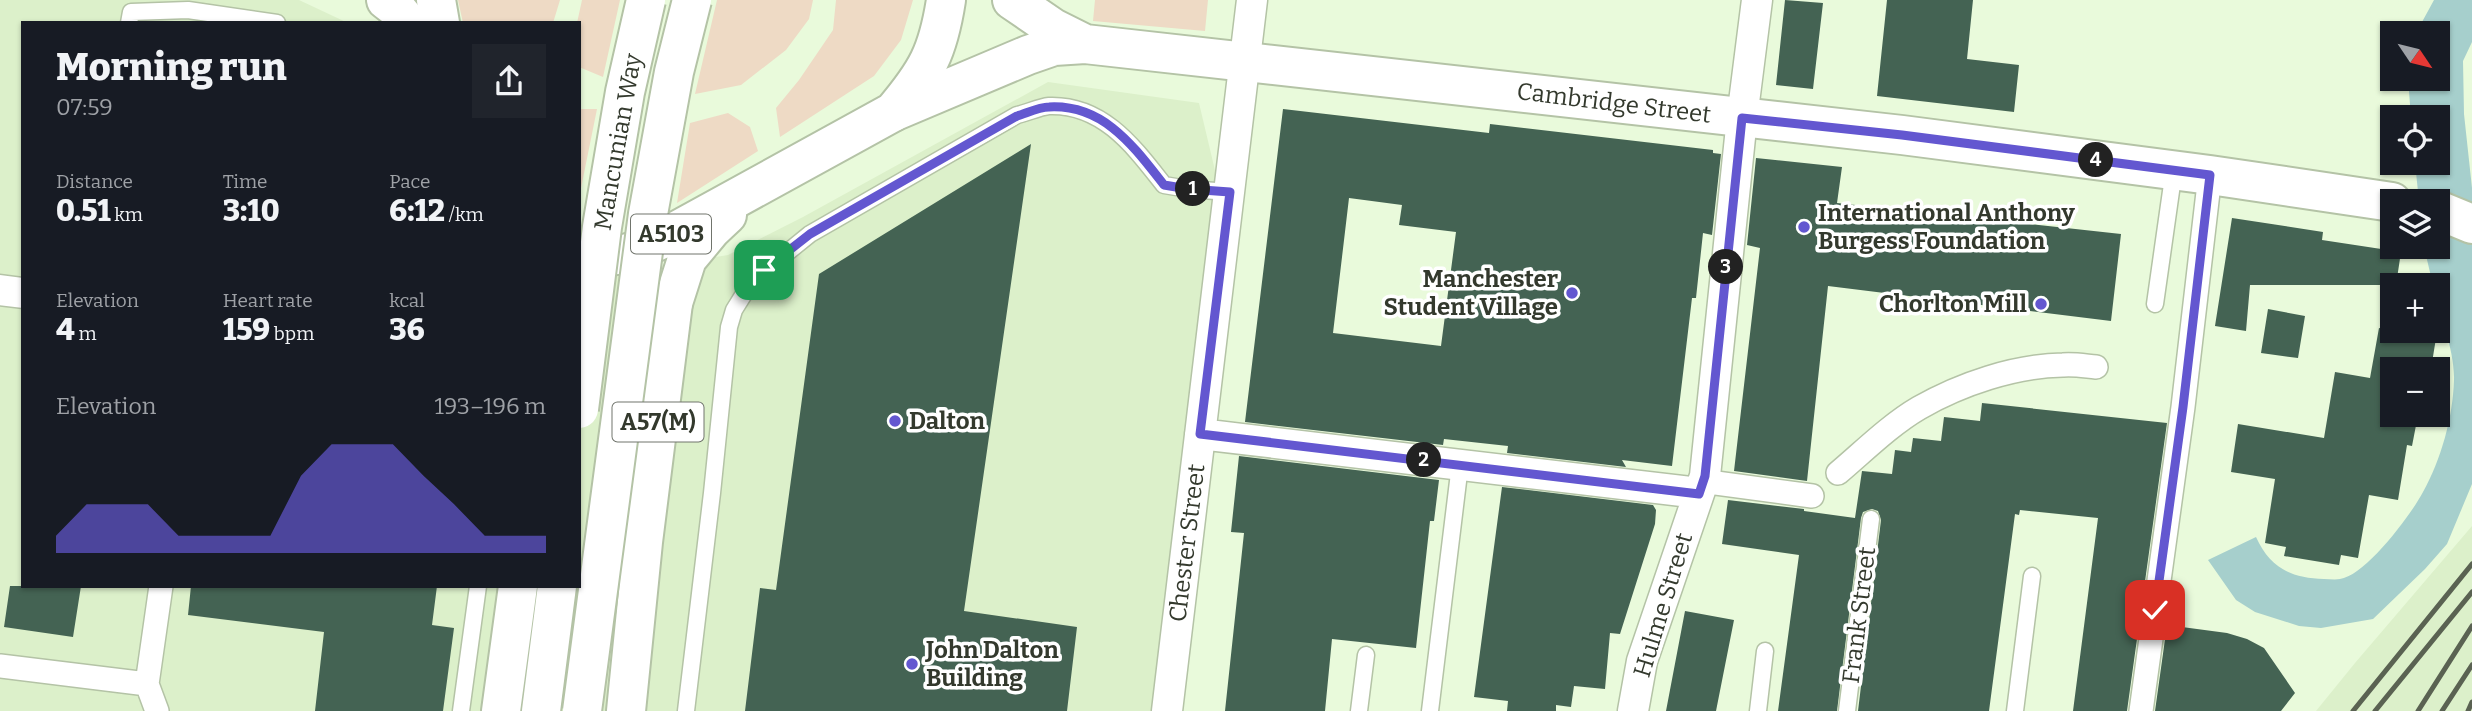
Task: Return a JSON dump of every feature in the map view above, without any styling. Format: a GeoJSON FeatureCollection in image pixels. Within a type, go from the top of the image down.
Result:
{"type":"FeatureCollection","features":[{"type":"Feature","properties":{"kind":"main road"},"geometry":{"type":"LineString","coordinates":[[386,0],[396,7],[406,21]]}},
{"type":"Feature","properties":{"kind":"main road"},"geometry":{"type":"LineString","coordinates":[[436,0],[440,21]]}},
{"type":"Feature","properties":{"kind":"main road","name":"Mancunian Way"},"geometry":{"type":"LineString","coordinates":[[581,393],[602,227],[625,92],[646,0]]}},
{"type":"Feature","properties":{"kind":"main road","name":"Mancunian Way"},"geometry":{"type":"LineString","coordinates":[[582,711],[648,214],[674,72],[692,0]]}},
{"type":"Feature","properties":{"kind":"main road","name":"A5103"},"geometry":{"type":"LineString","coordinates":[[581,250],[600,256],[627,255],[662,239],[893,112],[914,87],[932,58],[946,0]]}},
{"type":"Feature","properties":{"kind":"main road","name":"Cambridge Street"},"geometry":{"type":"LineString","coordinates":[[1012,0],[1085,44]]}},
{"type":"Feature","properties":{"kind":"main road","name":"Cambridge Street"},"geometry":{"type":"LineString","coordinates":[[893,112],[1028,55],[1054,46],[1085,44],[1902,135],[2380,200]]}},
{"type":"Feature","properties":{"kind":"main road","name":"A57(M)"},"geometry":{"type":"LineString","coordinates":[[626,711],[643,542],[673,303],[687,259],[711,230],[756,188]]}},
{"type":"Feature","properties":{"kind":"main road"},"geometry":{"type":"LineString","coordinates":[[501,711],[519,588]]}},
{"type":"Feature","properties":{"kind":"main road"},"geometry":{"type":"LineString","coordinates":[[541,711],[557,588]]}},
{"type":"Feature","properties":{"kind":"street","name":"Chester Street"},"geometry":{"type":"LineString","coordinates":[[1167,711],[1252,0]]}},
{"type":"Feature","properties":{"kind":"street","name":"Hulme Street"},"geometry":{"type":"LineString","coordinates":[[1633,711],[1642,661],[1707,488],[1705,476],[1756,0]]}},
{"type":"Feature","properties":{"kind":"street"},"geometry":{"type":"LineString","coordinates":[[2141,711],[2183,407],[2192,173]]}},
{"type":"Feature","properties":{"kind":"street"},"geometry":{"type":"LineString","coordinates":[[0,290],[21,293]]}},
{"type":"Feature","properties":{"kind":"street"},"geometry":{"type":"LineString","coordinates":[[1839,473],[1918,409],[1975,383],[2025,369],[2064,365],[2096,367]]}},
{"type":"Feature","properties":{"kind":"street"},"geometry":{"type":"LineString","coordinates":[[1200,434],[1460,465],[1812,496]]}},
{"type":"Feature","properties":{"kind":"street"},"geometry":{"type":"LineString","coordinates":[[157,711],[147,684],[162,588]]}},
{"type":"Feature","properties":{"kind":"street"},"geometry":{"type":"LineString","coordinates":[[0,666],[147,684]]}},
{"type":"Feature","properties":{"kind":"lane"},"geometry":{"type":"LineString","coordinates":[[130,21],[131,12],[188,10],[263,21]]}},
{"type":"Feature","properties":{"kind":"lane"},"geometry":{"type":"LineString","coordinates":[[686,711],[729,327],[742,294],[752,281],[810,234],[1017,116],[1048,106],[1084,111],[1125,136],[1164,185],[1230,192]]}},
{"type":"Feature","properties":{"kind":"lane"},"geometry":{"type":"LineString","coordinates":[[2155,304],[2192,173]]}},
{"type":"Feature","properties":{"kind":"lane"},"geometry":{"type":"LineString","coordinates":[[1430,711],[1460,465]]}},
{"type":"Feature","properties":{"kind":"lane","name":"Frank Street"},"geometry":{"type":"LineString","coordinates":[[1847,711],[1871,519]]}},
{"type":"Feature","properties":{"kind":"lane"},"geometry":{"type":"LineString","coordinates":[[2015,711],[2032,576]]}},
{"type":"Feature","properties":{"kind":"lane"},"geometry":{"type":"LineString","coordinates":[[461,711],[478,588]]}},
{"type":"Feature","properties":{"kind":"lane"},"geometry":{"type":"LineString","coordinates":[[1758,711],[1765,651]]}},
{"type":"Feature","properties":{"kind":"lane"},"geometry":{"type":"LineString","coordinates":[[1359,711],[1366,655]]}},
{"type":"Feature","properties":{"kind":"shaded area"},"geometry":{"type":"Polygon","coordinates":[[[0,0],[299,0],[344,21],[21,21],[21,588],[581,588],[581,279],[728,255],[803,217],[1048,82],[1199,103],[1227,221],[1167,711],[0,711],[0,0]]]}},
{"type":"Feature","properties":{"kind":"shaded area"},"geometry":{"type":"Polygon","coordinates":[[[458,0],[560,0],[554,21],[463,21],[458,0]]]}},
{"type":"Feature","properties":{"kind":"shaded area"},"geometry":{"type":"Polygon","coordinates":[[[582,0],[620,0],[603,77],[581,68],[581,21],[577,21],[582,0]]]}},
{"type":"Feature","properties":{"kind":"shaded area"},"geometry":{"type":"Polygon","coordinates":[[[717,0],[813,0],[809,19],[786,50],[741,85],[695,94],[717,0]]]}},
{"type":"Feature","properties":{"kind":"shaded area"},"geometry":{"type":"Polygon","coordinates":[[[836,0],[913,0],[901,40],[874,76],[780,137],[776,108],[833,30],[836,0]]]}},
{"type":"Feature","properties":{"kind":"shaded area"},"geometry":{"type":"Polygon","coordinates":[[[1095,0],[1208,0],[1205,31],[1093,21],[1095,0]]]}},
{"type":"Feature","properties":{"kind":"shaded area"},"geometry":{"type":"Polygon","coordinates":[[[581,109],[597,109],[581,188],[581,109]]]}},
{"type":"Feature","properties":{"kind":"shaded area"},"geometry":{"type":"Polygon","coordinates":[[[728,113],[750,127],[758,151],[677,203],[690,123],[728,113]]]}},
{"type":"Feature","properties":{"kind":"shaded area"},"geometry":{"type":"Polygon","coordinates":[[[2472,526],[2472,711],[2316,711],[2355,663],[2472,526]]]}},
{"type":"Feature","properties":{"kind":"water"},"geometry":{"type":"Polygon","coordinates":[[[2434,0],[2472,0],[2472,42],[2463,61],[2464,114],[2472,188],[2472,484],[2447,544],[2373,619],[2321,628],[2299,626],[2255,612],[2236,600],[2208,560],[2256,537],[2275,564],[2292,573],[2332,579],[2350,575],[2386,543],[2417,502],[2435,466],[2447,427],[2450,427],[2454,368],[2449,343],[2450,273],[2430,273],[2427,259],[2450,259],[2450,189],[2418,189],[2416,175],[2450,175],[2450,105],[2410,105],[2409,91],[2450,91],[2450,21],[2423,21],[2434,0]]]}},
{"type":"Feature","properties":{"kind":"building"},"geometry":{"type":"Polygon","coordinates":[[[1785,0],[1823,3],[1813,89],[1776,85],[1785,0]]]}},
{"type":"Feature","properties":{"kind":"building"},"geometry":{"type":"Polygon","coordinates":[[[1887,0],[1973,0],[1967,59],[2019,65],[2014,112],[1877,96],[1887,0]]]}},
{"type":"Feature","properties":{"kind":"building","name":"Manchester Student Village"},"geometry":{"type":"Polygon","coordinates":[[[1283,109],[1489,133],[1490,124],[1713,150],[1713,153],[1721,154],[1712,235],[1703,233],[1696,298],[1692,298],[1672,466],[1622,460],[1626,467],[1507,453],[1508,446],[1444,439],[1443,445],[1245,422],[1283,109]],[[1349,198],[1333,333],[1441,346],[1456,232],[1399,225],[1402,205],[1349,198]]]}},
{"type":"Feature","properties":{"kind":"building","name":"Dalton"},"geometry":{"type":"Polygon","coordinates":[[[1031,144],[964,611],[1077,627],[1067,711],[745,711],[760,588],[776,590],[819,274],[1031,144]]]}},
{"type":"Feature","properties":{"kind":"building","name":"Chorlton Mill"},"geometry":{"type":"Polygon","coordinates":[[[1756,158],[1842,167],[1837,203],[2121,234],[2111,321],[1828,286],[1807,481],[1734,471],[1760,248],[1747,245],[1756,158]]]}},
{"type":"Feature","properties":{"kind":"building"},"geometry":{"type":"Polygon","coordinates":[[[2232,218],[2323,232],[2322,240],[2380,249],[2380,259],[2400,259],[2398,273],[2380,273],[2380,285],[2250,285],[2246,331],[2215,326],[2232,218]]]}},
{"type":"Feature","properties":{"kind":"building"},"geometry":{"type":"Polygon","coordinates":[[[2268,309],[2305,316],[2298,358],[2261,353],[2268,309]]]}},
{"type":"Feature","properties":{"kind":"building"},"geometry":{"type":"Polygon","coordinates":[[[2379,328],[2380,343],[2435,343],[2433,357],[2380,357],[2380,427],[2416,427],[2412,446],[2407,445],[2398,500],[2369,495],[2358,558],[2341,555],[2339,565],[2284,556],[2286,547],[2265,543],[2275,479],[2231,472],[2238,424],[2324,438],[2335,372],[2370,378],[2379,328]]]}},
{"type":"Feature","properties":{"kind":"building"},"geometry":{"type":"Polygon","coordinates":[[[1982,403],[2167,423],[2127,711],[2073,711],[2098,518],[2020,510],[2019,515],[2015,514],[1989,711],[1858,711],[1881,520],[1878,511],[1872,509],[1863,512],[1861,518],[1837,711],[1778,711],[1799,555],[1722,544],[1728,500],[1855,518],[1862,471],[1892,474],[1895,450],[1911,452],[1913,438],[1941,441],[1944,417],[1980,421],[1982,403]]]}},
{"type":"Feature","properties":{"kind":"building"},"geometry":{"type":"Polygon","coordinates":[[[1239,456],[1439,480],[1434,521],[1430,521],[1416,648],[1332,639],[1325,711],[1225,711],[1244,533],[1231,532],[1239,456]]]}},
{"type":"Feature","properties":{"kind":"building"},"geometry":{"type":"Polygon","coordinates":[[[1502,487],[1653,505],[1656,510],[1655,524],[1620,634],[1610,633],[1605,689],[1574,686],[1571,707],[1556,705],[1556,711],[1507,711],[1508,701],[1474,697],[1502,487]]]}},
{"type":"Feature","properties":{"kind":"building"},"geometry":{"type":"Polygon","coordinates":[[[10,586],[81,588],[73,637],[4,627],[10,586]]]}},
{"type":"Feature","properties":{"kind":"building"},"geometry":{"type":"Polygon","coordinates":[[[191,588],[437,588],[432,625],[454,628],[443,711],[315,711],[324,632],[188,615],[191,588]]]}},
{"type":"Feature","properties":{"kind":"building"},"geometry":{"type":"Polygon","coordinates":[[[1685,611],[1734,620],[1716,711],[1666,711],[1685,611]]]}},
{"type":"Feature","properties":{"kind":"building"},"geometry":{"type":"Polygon","coordinates":[[[2167,625],[2227,633],[2264,648],[2295,693],[2281,711],[2155,711],[2167,625]]]}},
{"type":"Feature","properties":{"kind":"railway"},"geometry":{"type":"LineString","coordinates":[[2353,711],[2472,564]]}},
{"type":"Feature","properties":{"kind":"railway"},"geometry":{"type":"LineString","coordinates":[[2375,711],[2472,592]]}},
{"type":"Feature","properties":{"kind":"railway"},"geometry":{"type":"LineString","coordinates":[[2418,711],[2472,626]]}},
{"type":"Feature","properties":{"kind":"railway"},"geometry":{"type":"LineString","coordinates":[[2442,711],[2472,665]]}},
{"type":"Feature","properties":{"kind":"railway"},"geometry":{"type":"LineString","coordinates":[[2468,711],[2472,702]]}},
{"type":"Feature","properties":{"kind":"place","name":"International Anthony Burgess Foundation"},"geometry":{"type":"Point","coordinates":[1804,227]}},
{"type":"Feature","properties":{"kind":"place","name":"Manchester Student Village"},"geometry":{"type":"Point","coordinates":[1572,293]}},
{"type":"Feature","properties":{"kind":"place","name":"Chorlton Mill"},"geometry":{"type":"Point","coordinates":[2041,304]}},
{"type":"Feature","properties":{"kind":"place","name":"Dalton"},"geometry":{"type":"Point","coordinates":[895,421]}},
{"type":"Feature","properties":{"kind":"place","name":"John Dalton Building"},"geometry":{"type":"Point","coordinates":[912,664]}},
{"type":"Feature","properties":{"kind":"route"},"geometry":{"type":"LineString","coordinates":[[764,270],[810,234],[1017,116],[1048,106],[1084,111],[1125,136],[1164,185],[1230,192],[1200,434],[1699,494],[1705,476],[1742,118],[1902,135],[2210,175],[2183,407],[2155,610]]}}]}
